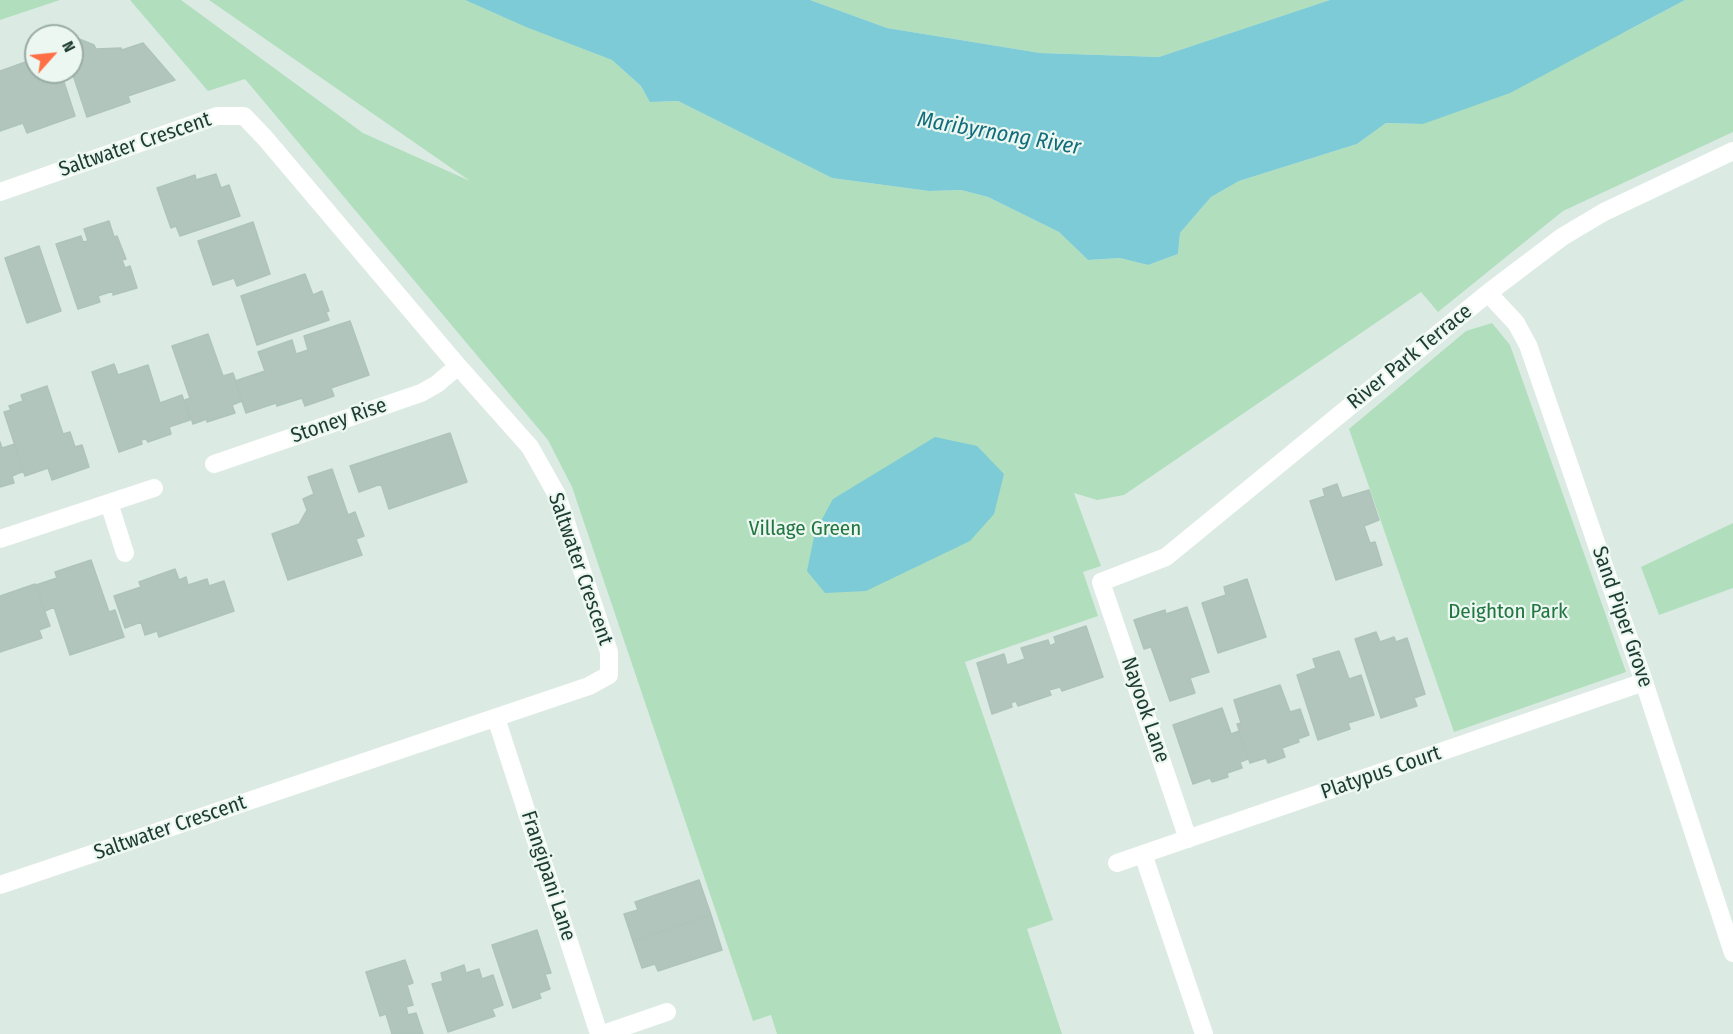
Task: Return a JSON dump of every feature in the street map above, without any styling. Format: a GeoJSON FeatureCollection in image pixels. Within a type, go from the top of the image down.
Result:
{"type":"FeatureCollection","features":[{"type":"Feature","properties":{"kind":"street","name":"Saltwater Crescent"},"geometry":{"type":"LineString","coordinates":[[0,192],[217,116],[244,116],[530,447],[557,495],[609,652],[609,675],[589,686],[0,885]]}},
{"type":"Feature","properties":{"kind":"street","name":"River Park Terrace"},"geometry":{"type":"LineString","coordinates":[[1101,582],[1166,557],[1488,293],[1562,237],[1604,212],[1733,151]]}},
{"type":"Feature","properties":{"kind":"street","name":"Sand Piper Grove"},"geometry":{"type":"LineString","coordinates":[[1488,293],[1516,323],[1528,345],[1644,682],[1733,953]]}},
{"type":"Feature","properties":{"kind":"street","name":"Stoney Rise"},"geometry":{"type":"LineString","coordinates":[[214,464],[421,393],[437,384],[458,366]]}},
{"type":"Feature","properties":{"kind":"street"},"geometry":{"type":"LineString","coordinates":[[0,539],[154,488]]}},
{"type":"Feature","properties":{"kind":"street"},"geometry":{"type":"LineString","coordinates":[[109,503],[125,553]]}},
{"type":"Feature","properties":{"kind":"street","name":"Nayook Lane"},"geometry":{"type":"LineString","coordinates":[[1101,582],[1188,839]]}},
{"type":"Feature","properties":{"kind":"street","name":"Platypus Court"},"geometry":{"type":"LineString","coordinates":[[1117,863],[1644,682]]}},
{"type":"Feature","properties":{"kind":"street","name":"Frangipani Lane"},"geometry":{"type":"LineString","coordinates":[[496,718],[601,1034]]}},
{"type":"Feature","properties":{"kind":"street"},"geometry":{"type":"LineString","coordinates":[[1143,854],[1204,1034]]}},
{"type":"Feature","properties":{"kind":"street"},"geometry":{"type":"LineString","coordinates":[[601,1034],[633,1029],[667,1012]]}},
{"type":"Feature","properties":{"kind":"green space"},"geometry":{"type":"Polygon","coordinates":[[[0,0],[60,0],[0,20],[0,0]]]}},
{"type":"Feature","properties":{"kind":"green space","name":"Village Green"},"geometry":{"type":"Polygon","coordinates":[[[130,0],[181,0],[363,133],[470,181],[209,0],[465,0],[612,60],[641,86],[651,102],[678,101],[832,178],[929,191],[961,190],[988,197],[1059,232],[1088,260],[1120,258],[1148,265],[1178,254],[1180,233],[1211,197],[1239,181],[1357,144],[1386,123],[1423,124],[1627,31],[1685,0],[1733,0],[1733,132],[1563,211],[1438,312],[1421,292],[1124,495],[1097,500],[1074,493],[1101,566],[1083,572],[1098,616],[965,662],[1053,920],[1027,929],[1062,1034],[777,1034],[771,1015],[753,1021],[572,487],[548,440],[245,79],[208,91],[130,0]]]}},
{"type":"Feature","properties":{"kind":"green space"},"geometry":{"type":"Polygon","coordinates":[[[810,0],[1330,0],[1159,57],[1040,53],[887,28],[810,0]]]}},
{"type":"Feature","properties":{"kind":"green space","name":"Deighton Park"},"geometry":{"type":"Polygon","coordinates":[[[1492,323],[1510,345],[1626,672],[1454,732],[1349,429],[1466,331],[1492,323]]]}},
{"type":"Feature","properties":{"kind":"green space"},"geometry":{"type":"Polygon","coordinates":[[[1733,523],[1733,588],[1659,615],[1641,567],[1733,523]]]}},
{"type":"Feature","properties":{"kind":"water","name":"Maribyrnong River"},"geometry":{"type":"Polygon","coordinates":[[[465,0],[810,0],[887,28],[1040,53],[1159,57],[1330,0],[1685,0],[1510,93],[1423,124],[1386,123],[1357,144],[1239,181],[1211,197],[1180,233],[1178,254],[1148,265],[1120,258],[1088,260],[1059,232],[988,197],[961,190],[929,191],[832,178],[678,101],[650,102],[641,86],[612,60],[526,27],[465,0]]]}},
{"type":"Feature","properties":{"kind":"water"},"geometry":{"type":"Polygon","coordinates":[[[935,437],[977,446],[1004,474],[994,514],[970,541],[866,591],[825,593],[807,571],[815,532],[833,499],[935,437]]]}},
{"type":"Feature","properties":{"kind":"building"},"geometry":{"type":"Polygon","coordinates":[[[84,41],[94,45],[96,49],[121,48],[122,50],[143,43],[175,80],[128,96],[130,102],[87,117],[76,84],[84,84],[84,41]]]}},
{"type":"Feature","properties":{"kind":"building"},"geometry":{"type":"Polygon","coordinates":[[[24,62],[24,84],[65,84],[75,116],[27,133],[23,123],[0,131],[0,71],[24,62]]]}},
{"type":"Feature","properties":{"kind":"building"},"geometry":{"type":"Polygon","coordinates":[[[216,174],[221,188],[229,185],[240,216],[180,236],[176,226],[171,228],[157,188],[195,175],[196,180],[216,174]]]}},
{"type":"Feature","properties":{"kind":"building"},"geometry":{"type":"Polygon","coordinates":[[[109,221],[114,237],[117,236],[126,259],[122,260],[125,268],[130,266],[137,288],[113,295],[113,291],[98,296],[100,302],[78,309],[56,244],[81,236],[83,242],[88,241],[84,229],[109,221]]]}},
{"type":"Feature","properties":{"kind":"building"},"geometry":{"type":"Polygon","coordinates":[[[253,222],[270,274],[237,286],[234,278],[213,285],[198,241],[253,222]]]}},
{"type":"Feature","properties":{"kind":"building"},"geometry":{"type":"Polygon","coordinates":[[[39,246],[61,311],[27,323],[5,258],[39,246]]]}},
{"type":"Feature","properties":{"kind":"building"},"geometry":{"type":"Polygon","coordinates":[[[305,274],[313,295],[322,291],[329,311],[326,312],[329,320],[257,345],[241,296],[305,274]]]}},
{"type":"Feature","properties":{"kind":"building"},"geometry":{"type":"Polygon","coordinates":[[[350,321],[369,375],[331,388],[334,396],[305,406],[302,398],[277,406],[276,403],[246,413],[235,381],[265,371],[258,352],[292,340],[296,354],[308,350],[304,336],[350,321]]]}},
{"type":"Feature","properties":{"kind":"building"},"geometry":{"type":"Polygon","coordinates":[[[208,334],[223,376],[233,373],[242,401],[232,405],[235,413],[193,424],[185,400],[190,398],[172,346],[208,334]]]}},
{"type":"Feature","properties":{"kind":"building"},"geometry":{"type":"Polygon","coordinates":[[[114,364],[118,375],[148,365],[160,403],[182,395],[190,420],[169,427],[171,434],[148,442],[146,439],[141,440],[142,444],[119,452],[92,372],[114,364]]]}},
{"type":"Feature","properties":{"kind":"building"},"geometry":{"type":"Polygon","coordinates":[[[47,386],[63,434],[70,432],[75,447],[82,445],[89,467],[52,480],[48,468],[25,476],[4,412],[11,410],[9,406],[23,401],[21,395],[47,386]]]}},
{"type":"Feature","properties":{"kind":"building"},"geometry":{"type":"Polygon","coordinates":[[[450,433],[467,482],[389,509],[381,484],[359,492],[350,466],[450,433]]]}},
{"type":"Feature","properties":{"kind":"building"},"geometry":{"type":"Polygon","coordinates":[[[0,442],[2,448],[15,444],[24,471],[12,476],[14,483],[0,487],[0,442]]]}},
{"type":"Feature","properties":{"kind":"building"},"geometry":{"type":"Polygon","coordinates":[[[332,469],[348,515],[355,512],[364,536],[356,539],[362,555],[288,580],[272,534],[299,524],[307,510],[303,499],[314,494],[308,477],[332,469]]]}},
{"type":"Feature","properties":{"kind":"building"},"geometry":{"type":"Polygon","coordinates":[[[1337,484],[1342,498],[1369,490],[1379,520],[1364,526],[1370,543],[1375,542],[1382,565],[1336,580],[1310,501],[1325,496],[1323,489],[1337,484]]]}},
{"type":"Feature","properties":{"kind":"building"},"geometry":{"type":"Polygon","coordinates":[[[91,560],[109,612],[115,610],[124,637],[70,655],[54,607],[45,611],[36,585],[57,578],[55,572],[91,560]]]}},
{"type":"Feature","properties":{"kind":"building"},"geometry":{"type":"Polygon","coordinates":[[[175,569],[179,580],[186,577],[188,585],[207,579],[209,586],[224,581],[234,611],[159,637],[157,631],[145,635],[141,622],[125,628],[114,596],[141,587],[139,582],[175,569]]]}},
{"type":"Feature","properties":{"kind":"building"},"geometry":{"type":"Polygon","coordinates":[[[1247,579],[1266,637],[1218,653],[1202,603],[1226,595],[1224,587],[1247,579]]]}},
{"type":"Feature","properties":{"kind":"building"},"geometry":{"type":"Polygon","coordinates":[[[35,584],[50,626],[39,630],[42,638],[0,652],[0,596],[35,584]]]}},
{"type":"Feature","properties":{"kind":"building"},"geometry":{"type":"Polygon","coordinates":[[[1187,607],[1209,672],[1190,678],[1195,693],[1170,701],[1151,647],[1144,649],[1134,620],[1165,610],[1166,614],[1187,607]]]}},
{"type":"Feature","properties":{"kind":"building"},"geometry":{"type":"Polygon","coordinates":[[[1086,626],[1103,677],[1062,691],[1060,687],[1049,690],[1051,695],[1018,706],[1016,701],[1011,703],[1012,707],[992,714],[977,663],[1004,654],[1007,665],[1025,659],[1021,648],[1048,640],[1050,646],[1056,643],[1054,637],[1086,626]]]}},
{"type":"Feature","properties":{"kind":"building"},"geometry":{"type":"Polygon","coordinates":[[[1376,632],[1380,642],[1394,637],[1396,642],[1407,638],[1425,694],[1414,698],[1417,706],[1381,718],[1355,639],[1376,632]]]}},
{"type":"Feature","properties":{"kind":"building"},"geometry":{"type":"Polygon","coordinates":[[[1339,651],[1349,679],[1361,675],[1374,715],[1348,723],[1350,729],[1318,740],[1297,675],[1316,668],[1313,659],[1339,651]]]}},
{"type":"Feature","properties":{"kind":"building"},"geometry":{"type":"Polygon","coordinates":[[[1280,685],[1290,712],[1300,709],[1309,735],[1298,739],[1299,742],[1282,748],[1285,757],[1268,763],[1266,758],[1250,763],[1237,724],[1241,723],[1234,700],[1280,685]]]}},
{"type":"Feature","properties":{"kind":"building"},"geometry":{"type":"Polygon","coordinates":[[[1222,708],[1231,734],[1239,731],[1248,759],[1240,762],[1242,768],[1227,773],[1228,777],[1212,782],[1210,778],[1193,784],[1173,725],[1222,708]]]}},
{"type":"Feature","properties":{"kind":"building"},"geometry":{"type":"Polygon","coordinates":[[[699,880],[711,915],[633,941],[624,914],[638,910],[635,902],[699,880]]]}},
{"type":"Feature","properties":{"kind":"building"},"geometry":{"type":"Polygon","coordinates":[[[711,915],[722,950],[658,971],[655,964],[642,968],[633,941],[711,915]]]}},
{"type":"Feature","properties":{"kind":"building"},"geometry":{"type":"Polygon","coordinates":[[[537,930],[551,973],[545,974],[550,989],[539,993],[541,998],[513,1008],[492,945],[537,930]]]}},
{"type":"Feature","properties":{"kind":"building"},"geometry":{"type":"Polygon","coordinates":[[[405,960],[413,983],[407,985],[413,1005],[406,1007],[408,1015],[416,1013],[423,1034],[392,1034],[386,1014],[380,1016],[366,972],[405,960]]]}},
{"type":"Feature","properties":{"kind":"building"},"geometry":{"type":"Polygon","coordinates":[[[464,965],[466,973],[479,969],[482,979],[493,975],[503,1005],[492,1009],[495,1016],[448,1032],[432,984],[443,981],[441,973],[464,965]]]}}]}
